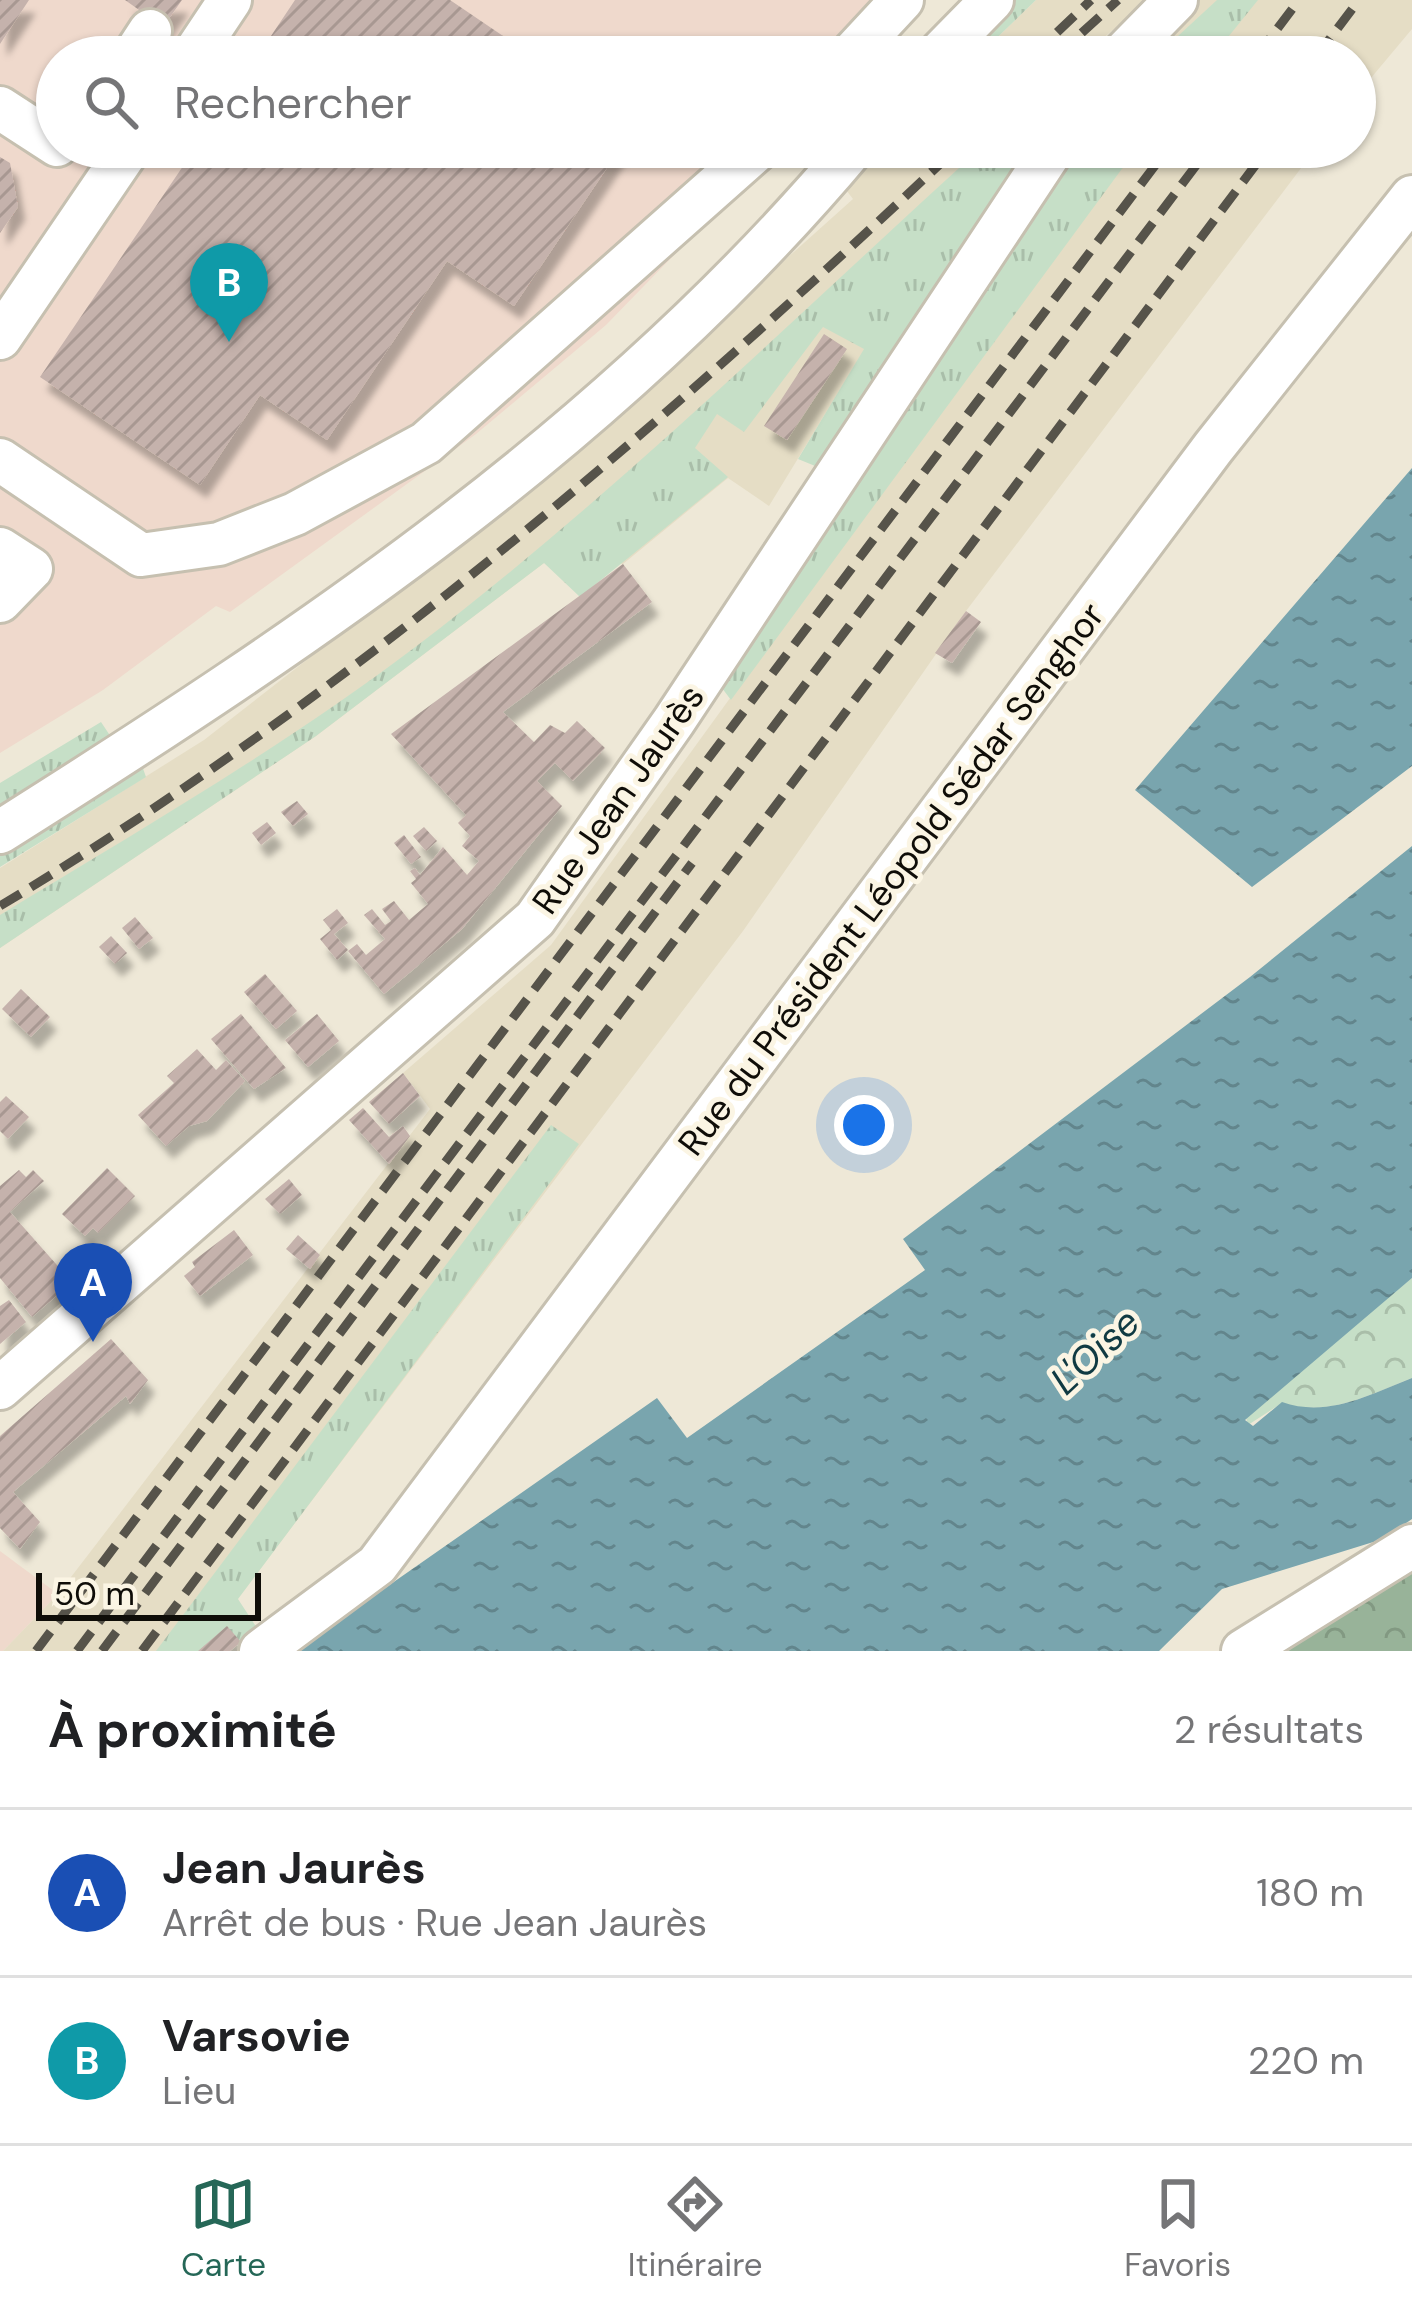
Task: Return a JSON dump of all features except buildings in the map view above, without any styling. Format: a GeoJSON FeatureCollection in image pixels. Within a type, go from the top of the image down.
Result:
{"type":"FeatureCollection","features":[{"type":"Feature","properties":{"kind":"street"},"geometry":{"type":"LineString","coordinates":[[205,36],[230,0]]}},
{"type":"Feature","properties":{"kind":"street"},"geometry":{"type":"LineString","coordinates":[[869,36],[902,0]]}},
{"type":"Feature","properties":{"kind":"street"},"geometry":{"type":"LineString","coordinates":[[957,36],[992,0]]}},
{"type":"Feature","properties":{"kind":"street"},"geometry":{"type":"LineString","coordinates":[[1141,36],[1176,0]]}},
{"type":"Feature","properties":{"kind":"street"},"geometry":{"type":"LineString","coordinates":[[0,108],[36,130]]}},
{"type":"Feature","properties":{"kind":"street"},"geometry":{"type":"LineString","coordinates":[[0,338],[116,168]]}},
{"type":"Feature","properties":{"kind":"street"},"geometry":{"type":"LineString","coordinates":[[0,460],[141,555],[219,544],[295,514],[426,443],[736,168]]}},
{"type":"Feature","properties":{"kind":"street"},"geometry":{"type":"LineString","coordinates":[[0,832],[291,646],[507,484],[623,386],[740,276],[835,168]]}},
{"type":"Feature","properties":{"kind":"street","name":"Rue Jean Jaurès"},"geometry":{"type":"LineString","coordinates":[[0,1388],[535,919],[795,504],[1039,168]]}},
{"type":"Feature","properties":{"kind":"street","name":"Rue du Président Léopold Sédar Senghor"},"geometry":{"type":"LineString","coordinates":[[261,1651],[377,1565],[1214,448],[1412,197]]}},
{"type":"Feature","properties":{"kind":"street"},"geometry":{"type":"LineString","coordinates":[[0,549],[31,568],[0,601]]}},
{"type":"Feature","properties":{"kind":"street"},"geometry":{"type":"LineString","coordinates":[[1243,1651],[1412,1546]]}},
{"type":"Feature","properties":{"kind":"shaded area"},"geometry":{"type":"Polygon","coordinates":[[[0,0],[922,0],[887,36],[36,36],[36,168],[759,168],[606,325],[476,434],[230,612],[216,606],[103,690],[0,753],[0,0]]]}},
{"type":"Feature","properties":{"kind":"shaded area"},"geometry":{"type":"Polygon","coordinates":[[[1036,0],[1412,0],[1412,29],[1376,72],[1376,36],[1139,36],[1124,21],[1106,36],[999,36],[1036,0]]]}},
{"type":"Feature","properties":{"kind":"shaded area"},"geometry":{"type":"Polygon","coordinates":[[[862,168],[975,168],[769,506],[728,478],[623,564],[544,563],[316,736],[0,948],[0,868],[204,740],[553,468],[853,199],[843,186],[862,168]]]}},
{"type":"Feature","properties":{"kind":"shaded area"},"geometry":{"type":"Polygon","coordinates":[[[1115,168],[1301,168],[966,611],[743,931],[198,1651],[3,1651],[58,1594],[430,1109],[403,1073],[551,945],[1115,168]]]}},
{"type":"Feature","properties":{"kind":"shaded area"},"geometry":{"type":"Polygon","coordinates":[[[0,1551],[58,1594],[3,1651],[0,1651],[0,1551]]]}},
{"type":"Feature","properties":{"kind":"green space"},"geometry":{"type":"Polygon","coordinates":[[[1013,0],[1036,0],[999,36],[979,36],[1013,0]]]}},
{"type":"Feature","properties":{"kind":"green space"},"geometry":{"type":"Polygon","coordinates":[[[1217,0],[1258,0],[1229,36],[1178,36],[1217,0]]]}},
{"type":"Feature","properties":{"kind":"green space"},"geometry":{"type":"Polygon","coordinates":[[[959,168],[1017,168],[820,468],[798,459],[864,349],[823,327],[744,432],[717,414],[695,448],[728,477],[580,597],[544,563],[316,736],[0,948],[0,915],[314,720],[414,648],[561,529],[959,168]]]}},
{"type":"Feature","properties":{"kind":"green space"},"geometry":{"type":"Polygon","coordinates":[[[1067,168],[1123,168],[731,700],[722,688],[1067,168]]]}},
{"type":"Feature","properties":{"kind":"green space"},"geometry":{"type":"Polygon","coordinates":[[[101,722],[115,743],[0,815],[0,783],[101,722]]]}},
{"type":"Feature","properties":{"kind":"green space"},"geometry":{"type":"Polygon","coordinates":[[[140,760],[146,777],[0,867],[0,848],[140,760]]]}},
{"type":"Feature","properties":{"kind":"green space"},"geometry":{"type":"Polygon","coordinates":[[[551,1125],[579,1144],[238,1599],[257,1628],[228,1651],[156,1651],[551,1125]]]}},
{"type":"Feature","properties":{"kind":"green space"},"geometry":{"type":"Polygon","coordinates":[[[1412,1278],[1412,1378],[1332,1406],[1282,1403],[1248,1425],[1245,1414],[1412,1278]]]}},
{"type":"Feature","properties":{"kind":"green space"},"geometry":{"type":"Polygon","coordinates":[[[1412,1562],[1412,1651],[1288,1651],[1341,1608],[1412,1562]]]}},
{"type":"Feature","properties":{"kind":"water"},"geometry":{"type":"Polygon","coordinates":[[[1412,468],[1412,766],[1252,887],[1135,790],[1412,468]]]}},
{"type":"Feature","properties":{"kind":"water","name":"L'Oise"},"geometry":{"type":"Polygon","coordinates":[[[1412,846],[1412,1278],[1245,1420],[1253,1426],[1282,1402],[1332,1406],[1412,1378],[1412,1519],[1383,1539],[1222,1589],[1159,1651],[295,1651],[657,1398],[687,1438],[925,1270],[903,1239],[1250,977],[1412,846]]]}},
{"type":"Feature","properties":{"kind":"railway"},"geometry":{"type":"LineString","coordinates":[[1053,36],[1091,0]]}},
{"type":"Feature","properties":{"kind":"railway"},"geometry":{"type":"LineString","coordinates":[[1078,36],[1118,0]]}},
{"type":"Feature","properties":{"kind":"railway"},"geometry":{"type":"LineString","coordinates":[[1272,36],[1299,0]]}},
{"type":"Feature","properties":{"kind":"railway"},"geometry":{"type":"LineString","coordinates":[[1332,36],[1359,0]]}},
{"type":"Feature","properties":{"kind":"railway"},"geometry":{"type":"LineString","coordinates":[[0,906],[130,824],[379,647],[617,455],[936,168]]}},
{"type":"Feature","properties":{"kind":"railway"},"geometry":{"type":"LineString","coordinates":[[36,1651],[1153,168]]}},
{"type":"Feature","properties":{"kind":"railway"},"geometry":{"type":"LineString","coordinates":[[77,1651],[1194,168]]}},
{"type":"Feature","properties":{"kind":"railway"},"geometry":{"type":"LineString","coordinates":[[142,1651],[1253,168]]}},
{"type":"Feature","properties":{"kind":"railway"},"geometry":{"type":"LineString","coordinates":[[102,1651],[692,863]]}},
{"type":"Feature","properties":{"kind":"place","name":"Varsovie"},"geometry":{"type":"Point","coordinates":[229,342]}},
{"type":"Feature","properties":{"kind":"place","name":"Jean Jaurès"},"geometry":{"type":"Point","coordinates":[93,1342]}}]}
